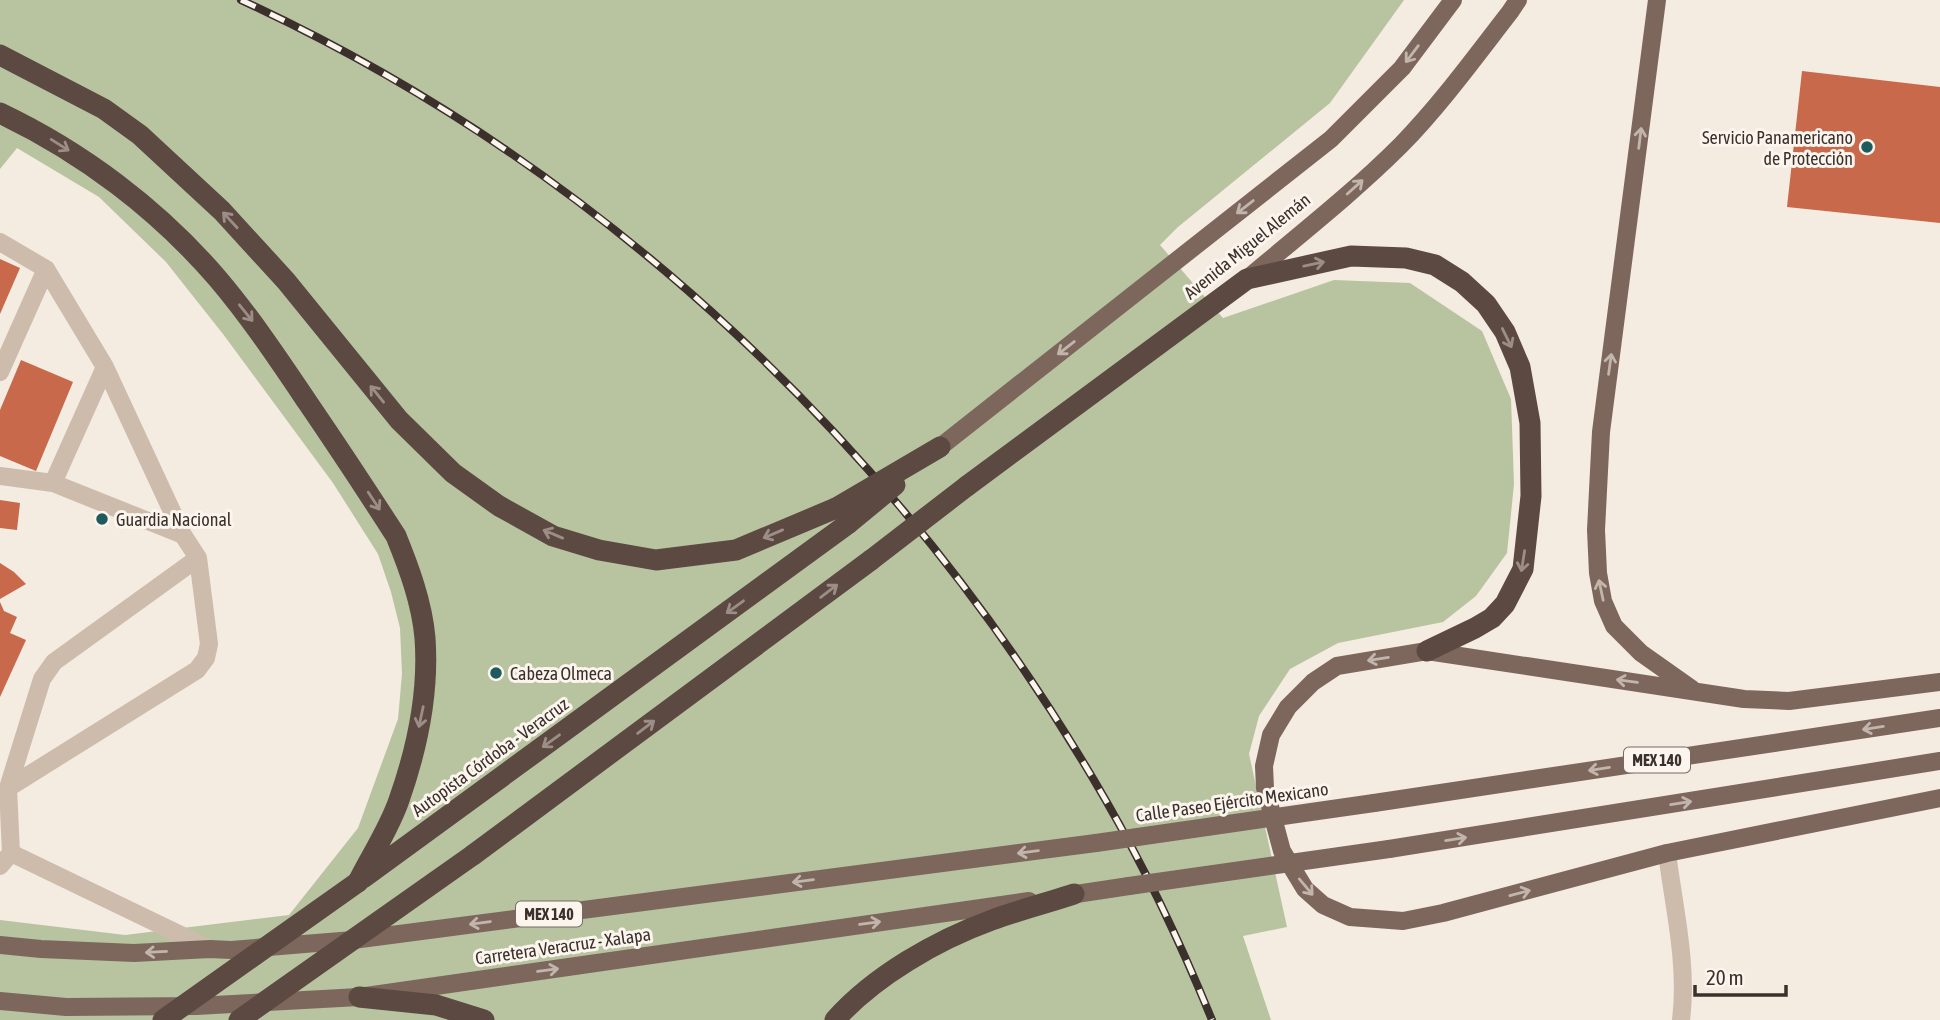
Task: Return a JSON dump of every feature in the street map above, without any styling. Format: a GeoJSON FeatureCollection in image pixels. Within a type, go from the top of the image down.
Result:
{"type":"FeatureCollection","features":[{"type":"Feature","properties":{"kind":"highway"},"geometry":{"type":"LineString","coordinates":[[0,55],[104,108],[140,135],[222,211],[286,281],[398,420],[453,473],[499,506],[542,530],[599,550],[656,559],[736,550],[842,515]]}},
{"type":"Feature","properties":{"kind":"highway"},"geometry":{"type":"LineString","coordinates":[[0,113],[36,130],[85,160],[160,220],[216,277],[259,330],[396,536],[410,570],[425,637],[425,699],[398,803],[358,882]]}},
{"type":"Feature","properties":{"kind":"highway"},"geometry":{"type":"LineString","coordinates":[[1247,279],[1351,256],[1406,258],[1435,265],[1462,282],[1486,304],[1505,331],[1520,368],[1530,423],[1531,496],[1523,569],[1505,604],[1492,618],[1427,651]]}},
{"type":"Feature","properties":{"kind":"highway","name":"Avenida Miguel Alemán"},"geometry":{"type":"LineString","coordinates":[[239,1020],[473,855],[1247,279]]}},
{"type":"Feature","properties":{"kind":"highway","name":"Autopista Córdoba - Veracruz"},"geometry":{"type":"LineString","coordinates":[[163,1020],[358,882],[842,515],[940,447]]}},
{"type":"Feature","properties":{"kind":"highway"},"geometry":{"type":"LineString","coordinates":[[835,1020],[850,1003],[933,947],[990,921],[1074,894]]}},
{"type":"Feature","properties":{"kind":"highway"},"geometry":{"type":"LineString","coordinates":[[359,997],[436,1004],[484,1020]]}},
{"type":"Feature","properties":{"kind":"main road","name":"Avenida Miguel Alemán"},"geometry":{"type":"LineString","coordinates":[[940,447],[1331,139],[1402,68],[1453,0]]}},
{"type":"Feature","properties":{"kind":"main road","name":"Avenida Miguel Alemán"},"geometry":{"type":"LineString","coordinates":[[1247,279],[1401,144],[1449,89],[1518,0]]}},
{"type":"Feature","properties":{"kind":"main road"},"geometry":{"type":"LineString","coordinates":[[1657,0],[1601,432],[1596,530],[1598,573],[1603,601],[1614,626],[1641,653],[1694,691]]}},
{"type":"Feature","properties":{"kind":"main road"},"geometry":{"type":"LineString","coordinates":[[1940,682],[1789,701],[1744,699],[1427,651],[1337,666],[1313,682],[1288,707],[1271,735],[1264,766],[1265,788],[1272,821],[1282,851],[1305,889],[1323,905],[1350,917],[1403,921],[1443,913],[1667,853],[1940,798]]}},
{"type":"Feature","properties":{"kind":"main road","name":"Calle Paseo Ejército Mexicano"},"geometry":{"type":"LineString","coordinates":[[1096,843],[1940,718]]}},
{"type":"Feature","properties":{"kind":"main road","name":"Carretera Veracruz - Xalapa"},"geometry":{"type":"LineString","coordinates":[[0,1001],[66,1007],[196,1006],[359,997],[1389,849],[1940,761]]}},
{"type":"Feature","properties":{"kind":"main road","name":"Carretera Veracruz - Xalapa"},"geometry":{"type":"LineString","coordinates":[[0,945],[134,953],[231,950],[353,940],[1096,843]]}},
{"type":"Feature","properties":{"kind":"lane"},"geometry":{"type":"LineString","coordinates":[[0,242],[46,269],[105,368],[183,535],[198,558],[209,644],[202,665],[197,670],[8,788]]}},
{"type":"Feature","properties":{"kind":"lane"},"geometry":{"type":"LineString","coordinates":[[0,372],[46,269]]}},
{"type":"Feature","properties":{"kind":"lane"},"geometry":{"type":"LineString","coordinates":[[53,483],[105,368]]}},
{"type":"Feature","properties":{"kind":"lane"},"geometry":{"type":"LineString","coordinates":[[0,475],[53,483],[183,535]]}},
{"type":"Feature","properties":{"kind":"lane"},"geometry":{"type":"LineString","coordinates":[[198,558],[54,662],[43,679],[8,788],[5,859],[210,949]]}},
{"type":"Feature","properties":{"kind":"lane"},"geometry":{"type":"LineString","coordinates":[[1667,853],[1682,963],[1681,1020]]}},
{"type":"Feature","properties":{"kind":"green space"},"geometry":{"type":"Polygon","coordinates":[[[0,0],[1404,0],[1330,103],[1178,227],[1160,245],[1223,318],[1334,280],[1410,283],[1482,331],[1511,399],[1514,484],[1507,553],[1476,596],[1443,622],[1338,643],[1290,669],[1259,716],[1249,754],[1287,927],[1243,936],[1271,1020],[0,1020],[0,920],[125,935],[289,915],[358,828],[398,719],[402,674],[400,628],[378,554],[333,483],[166,262],[99,197],[17,148],[0,169],[0,0]]]}},
{"type":"Feature","properties":{"kind":"building","name":"Servicio Panamericano de Protección"},"geometry":{"type":"Polygon","coordinates":[[[1802,71],[1940,87],[1940,223],[1787,207],[1802,71]]]}},
{"type":"Feature","properties":{"kind":"building"},"geometry":{"type":"Polygon","coordinates":[[[0,259],[20,268],[0,314],[0,259]]]}},
{"type":"Feature","properties":{"kind":"building"},"geometry":{"type":"Polygon","coordinates":[[[21,360],[73,382],[36,471],[0,456],[0,410],[21,360]]]}},
{"type":"Feature","properties":{"kind":"building"},"geometry":{"type":"Polygon","coordinates":[[[0,500],[20,503],[17,530],[0,528],[0,500]]]}},
{"type":"Feature","properties":{"kind":"building"},"geometry":{"type":"Polygon","coordinates":[[[0,563],[26,584],[0,599],[0,563]]]}},
{"type":"Feature","properties":{"kind":"building"},"geometry":{"type":"Polygon","coordinates":[[[0,602],[4,611],[17,617],[10,633],[26,640],[0,697],[0,602]]]}},
{"type":"Feature","properties":{"kind":"railway"},"geometry":{"type":"LineString","coordinates":[[241,0],[374,68],[501,147],[621,235],[734,333],[840,439],[937,552],[1026,672],[1105,799],[1135,853],[1212,1020]]}},
{"type":"Feature","properties":{"kind":"place","name":"Servicio Panamericano de Protección"},"geometry":{"type":"Point","coordinates":[1867,147]}},
{"type":"Feature","properties":{"kind":"place","name":"Guardia Nacional"},"geometry":{"type":"Point","coordinates":[102,519]}},
{"type":"Feature","properties":{"kind":"place","name":"Cabeza Olmeca"},"geometry":{"type":"Point","coordinates":[496,673]}}]}
